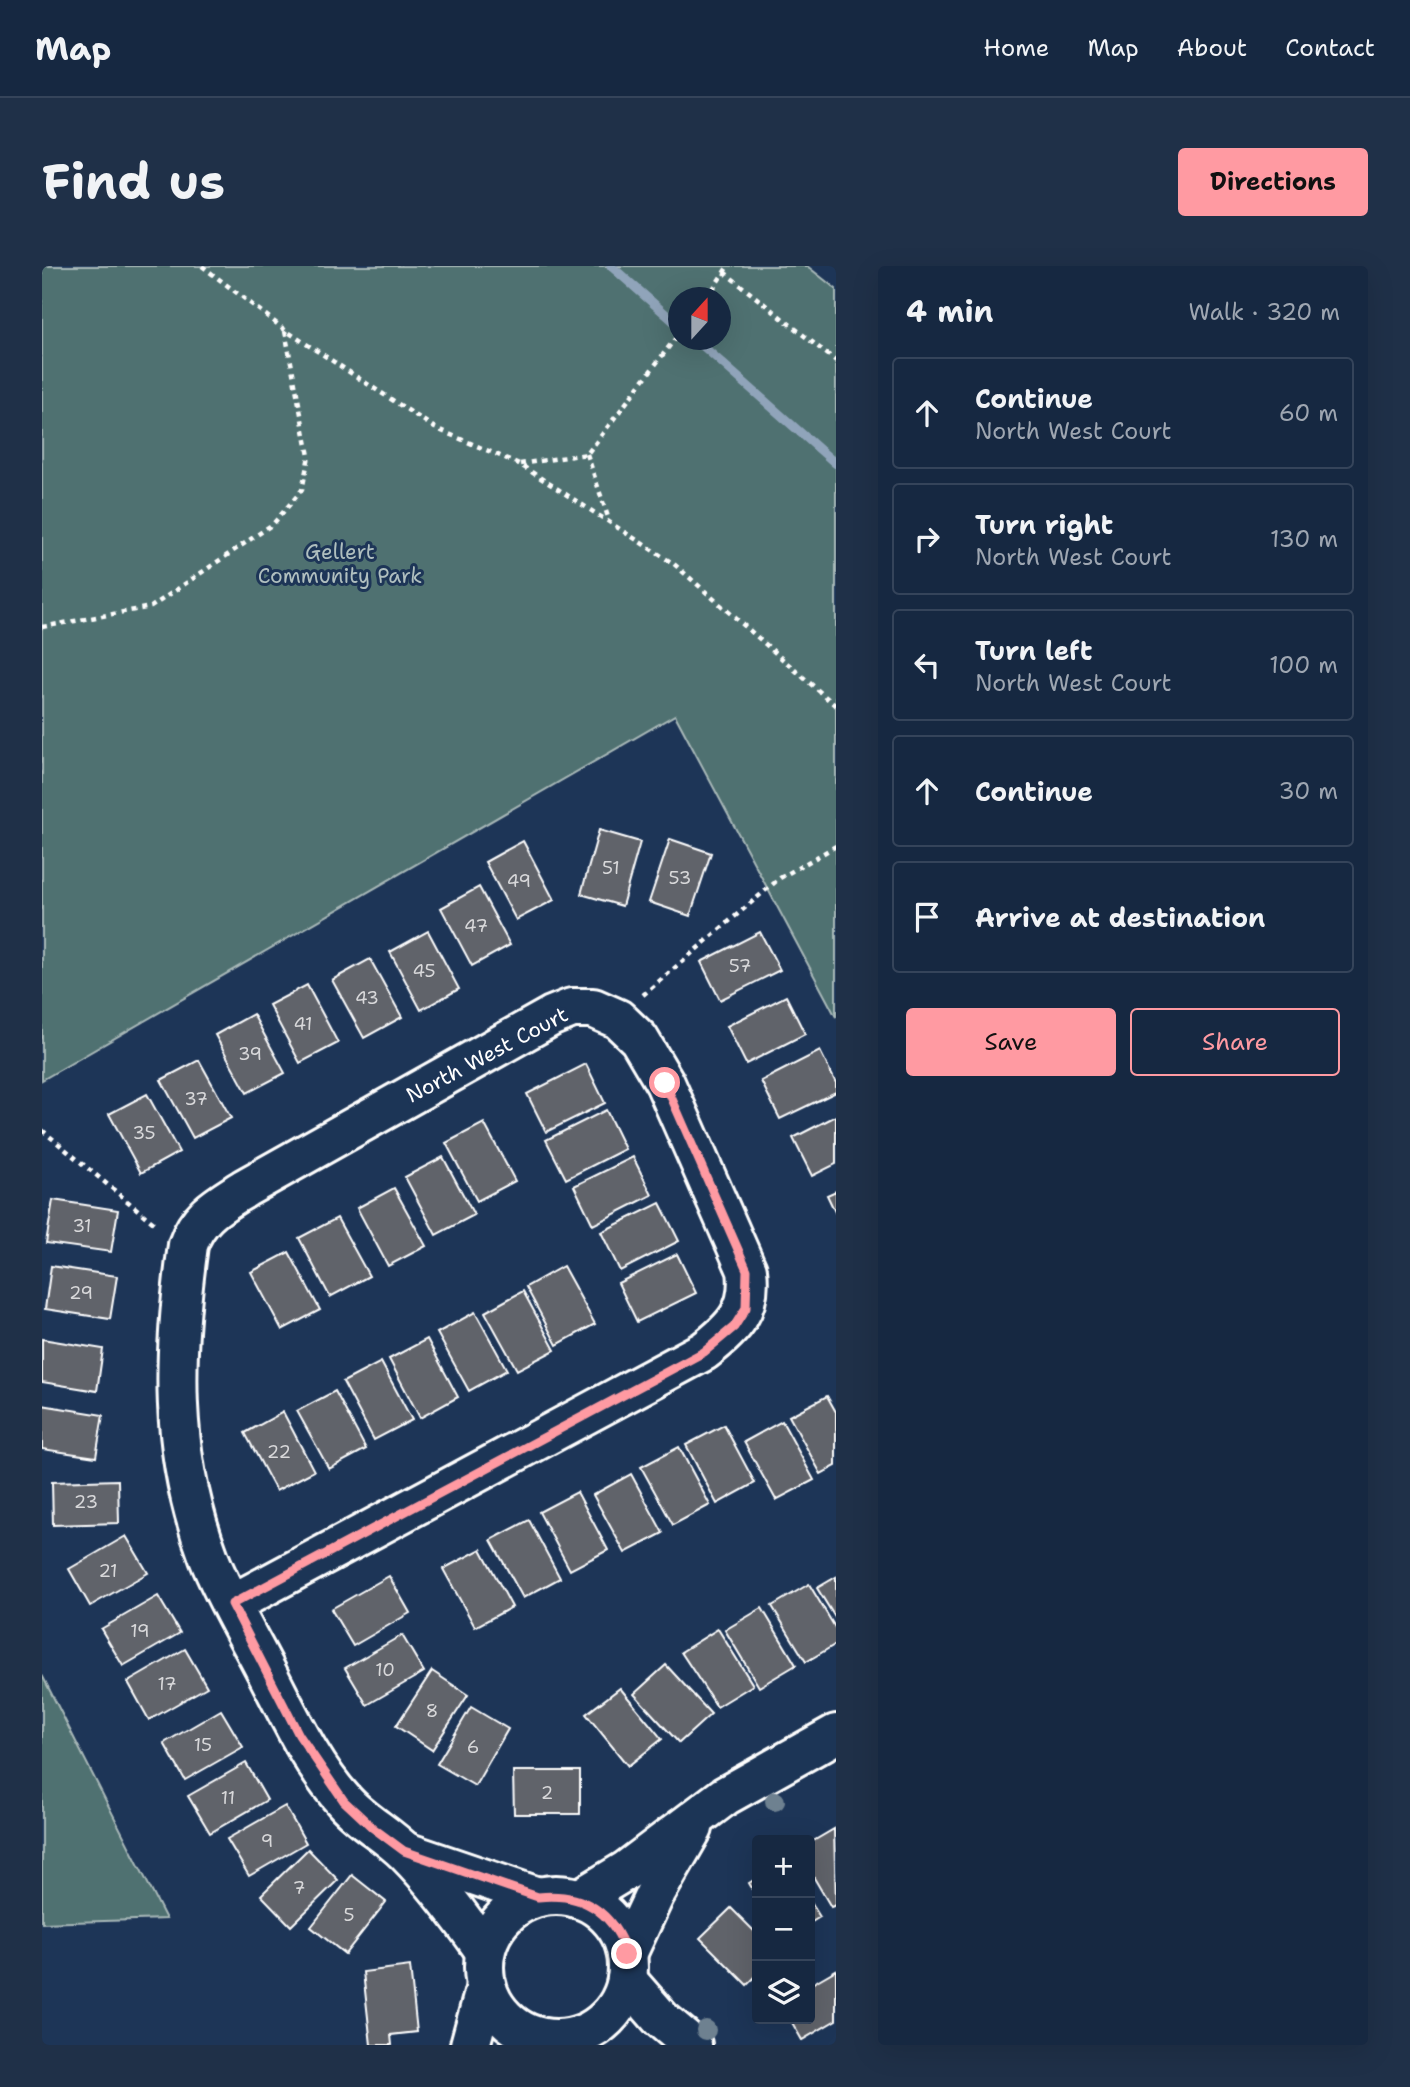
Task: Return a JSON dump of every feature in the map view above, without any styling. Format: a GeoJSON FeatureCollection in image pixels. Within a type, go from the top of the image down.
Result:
{"type":"FeatureCollection","features":[{"type":"Feature","properties":{"kind":"street","name":"North West Court"},"geometry":{"type":"LineString","coordinates":[[232,1604],[704,1352],[740,1318],[748,1297],[747,1270],[665,1083],[639,1039],[618,1019],[584,1006],[552,1016],[245,1188],[206,1213],[194,1226],[188,1245],[182,1288],[175,1377],[178,1416],[185,1481],[209,1559],[232,1604],[299,1735],[344,1801],[373,1828],[404,1851],[453,1906],[486,1969]]}},
{"type":"Feature","properties":{"kind":"street"},"geometry":{"type":"LineString","coordinates":[[579,1899],[627,1870],[758,1775],[836,1734]]}},
{"type":"Feature","properties":{"kind":"street"},"geometry":{"type":"LineString","coordinates":[[557,2040],[591,2030],[608,2017],[620,2000],[627,1967],[655,1894],[701,1815]]}},
{"type":"Feature","properties":{"kind":"street","name":"North West Court"},"geometry":{"type":"LineString","coordinates":[[404,1851],[538,1897]]}},
{"type":"Feature","properties":{"kind":"street"},"geometry":{"type":"LineString","coordinates":[[470,2045],[492,1933],[504,1917],[520,1905],[538,1897],[558,1895],[579,1899],[611,1920],[627,1967],[662,2019],[692,2045]]}},
{"type":"Feature","properties":{"kind":"street"},"geometry":{"type":"LineString","coordinates":[[486,1969],[496,2007],[512,2024],[533,2035],[609,2045]]}},
{"type":"Feature","properties":{"kind":"path"},"geometry":{"type":"LineString","coordinates":[[202,266],[285,330],[435,428],[519,464],[674,564],[836,706]]}},
{"type":"Feature","properties":{"kind":"path"},"geometry":{"type":"LineString","coordinates":[[714,287],[728,266]]}},
{"type":"Feature","properties":{"kind":"path"},"geometry":{"type":"LineString","coordinates":[[724,272],[836,361]]}},
{"type":"Feature","properties":{"kind":"path"},"geometry":{"type":"LineString","coordinates":[[42,627],[151,607],[273,524],[302,490],[309,456],[285,330]]}},
{"type":"Feature","properties":{"kind":"path"},"geometry":{"type":"LineString","coordinates":[[519,464],[587,454],[668,348]]}},
{"type":"Feature","properties":{"kind":"path"},"geometry":{"type":"LineString","coordinates":[[587,454],[609,520]]}},
{"type":"Feature","properties":{"kind":"path"},"geometry":{"type":"LineString","coordinates":[[643,995],[780,878],[836,846]]}},
{"type":"Feature","properties":{"kind":"path"},"geometry":{"type":"LineString","coordinates":[[42,1129],[156,1225]]}},
{"type":"Feature","properties":{"kind":"green space","name":"Gellert Community Park"},"geometry":{"type":"Polygon","coordinates":[[[42,266],[807,266],[836,289],[836,1017],[675,715],[42,1080],[42,266]]]}},
{"type":"Feature","properties":{"kind":"green space"},"geometry":{"type":"Polygon","coordinates":[[[42,1675],[166,1919],[42,1923],[42,1675]]]}},
{"type":"Feature","properties":{"kind":"building"},"geometry":{"type":"Polygon","coordinates":[[[599,830],[640,842],[622,906],[581,894],[599,830]]]}},
{"type":"Feature","properties":{"kind":"building"},"geometry":{"type":"Polygon","coordinates":[[[670,839],[711,853],[690,916],[649,902],[670,839]]]}},
{"type":"Feature","properties":{"kind":"building"},"geometry":{"type":"Polygon","coordinates":[[[523,841],[554,900],[516,920],[485,862],[523,841]]]}},
{"type":"Feature","properties":{"kind":"building"},"geometry":{"type":"Polygon","coordinates":[[[479,887],[510,945],[472,966],[441,908],[479,887]]]}},
{"type":"Feature","properties":{"kind":"building"},"geometry":{"type":"Polygon","coordinates":[[[428,931],[459,989],[421,1010],[390,952],[428,931]]]}},
{"type":"Feature","properties":{"kind":"building"},"geometry":{"type":"Polygon","coordinates":[[[760,932],[780,970],[720,1000],[701,962],[760,932]]]}},
{"type":"Feature","properties":{"kind":"building"},"geometry":{"type":"Polygon","coordinates":[[[370,959],[402,1017],[364,1038],[332,980],[370,959]]]}},
{"type":"Feature","properties":{"kind":"building"},"geometry":{"type":"Polygon","coordinates":[[[307,985],[338,1043],[300,1063],[269,1005],[307,985]]]}},
{"type":"Feature","properties":{"kind":"building"},"geometry":{"type":"Polygon","coordinates":[[[786,996],[805,1034],[746,1064],[727,1026],[786,996]]]}},
{"type":"Feature","properties":{"kind":"building"},"geometry":{"type":"Polygon","coordinates":[[[253,1014],[285,1073],[247,1093],[215,1035],[253,1014]]]}},
{"type":"Feature","properties":{"kind":"building"},"geometry":{"type":"Polygon","coordinates":[[[820,1051],[836,1083],[836,1092],[780,1119],[761,1081],[820,1051]]]}},
{"type":"Feature","properties":{"kind":"building"},"geometry":{"type":"Polygon","coordinates":[[[199,1060],[231,1118],[193,1138],[161,1080],[199,1060]]]}},
{"type":"Feature","properties":{"kind":"building"},"geometry":{"type":"Polygon","coordinates":[[[586,1064],[605,1103],[546,1132],[527,1094],[586,1064]]]}},
{"type":"Feature","properties":{"kind":"building"},"geometry":{"type":"Polygon","coordinates":[[[147,1094],[179,1152],[141,1173],[109,1114],[147,1094]]]}},
{"type":"Feature","properties":{"kind":"building"},"geometry":{"type":"Polygon","coordinates":[[[606,1110],[625,1149],[566,1179],[546,1140],[606,1110]]]}},
{"type":"Feature","properties":{"kind":"building"},"geometry":{"type":"Polygon","coordinates":[[[836,1116],[836,1164],[812,1176],[793,1138],[836,1116]]]}},
{"type":"Feature","properties":{"kind":"building"},"geometry":{"type":"Polygon","coordinates":[[[484,1123],[515,1181],[477,1201],[446,1143],[484,1123]]]}},
{"type":"Feature","properties":{"kind":"building"},"geometry":{"type":"Polygon","coordinates":[[[443,1157],[474,1215],[436,1235],[405,1177],[443,1157]]]}},
{"type":"Feature","properties":{"kind":"building"},"geometry":{"type":"Polygon","coordinates":[[[633,1157],[652,1195],[593,1225],[574,1186],[633,1157]]]}},
{"type":"Feature","properties":{"kind":"building"},"geometry":{"type":"Polygon","coordinates":[[[394,1188],[426,1246],[388,1266],[357,1208],[394,1188]]]}},
{"type":"Feature","properties":{"kind":"building"},"geometry":{"type":"Polygon","coordinates":[[[836,1191],[836,1214],[827,1195],[836,1191]]]}},
{"type":"Feature","properties":{"kind":"building"},"geometry":{"type":"Polygon","coordinates":[[[53,1200],[118,1210],[111,1252],[46,1243],[53,1200]]]}},
{"type":"Feature","properties":{"kind":"building"},"geometry":{"type":"Polygon","coordinates":[[[660,1203],[679,1241],[620,1271],[601,1232],[660,1203]]]}},
{"type":"Feature","properties":{"kind":"building"},"geometry":{"type":"Polygon","coordinates":[[[337,1218],[369,1276],[330,1297],[299,1238],[337,1218]]]}},
{"type":"Feature","properties":{"kind":"building"},"geometry":{"type":"Polygon","coordinates":[[[289,1252],[320,1310],[282,1330],[251,1272],[289,1252]]]}},
{"type":"Feature","properties":{"kind":"building"},"geometry":{"type":"Polygon","coordinates":[[[677,1254],[696,1293],[637,1322],[618,1283],[677,1254]]]}},
{"type":"Feature","properties":{"kind":"building"},"geometry":{"type":"Polygon","coordinates":[[[51,1266],[117,1276],[110,1319],[45,1309],[51,1266]]]}},
{"type":"Feature","properties":{"kind":"building"},"geometry":{"type":"Polygon","coordinates":[[[563,1266],[595,1324],[557,1345],[526,1287],[563,1266]]]}},
{"type":"Feature","properties":{"kind":"building"},"geometry":{"type":"Polygon","coordinates":[[[523,1291],[555,1350],[517,1370],[485,1312],[523,1291]]]}},
{"type":"Feature","properties":{"kind":"building"},"geometry":{"type":"Polygon","coordinates":[[[475,1312],[507,1370],[469,1391],[437,1333],[475,1312]]]}},
{"type":"Feature","properties":{"kind":"building"},"geometry":{"type":"Polygon","coordinates":[[[42,1339],[103,1349],[97,1391],[42,1382],[42,1339]]]}},
{"type":"Feature","properties":{"kind":"building"},"geometry":{"type":"Polygon","coordinates":[[[427,1339],[458,1397],[420,1418],[389,1359],[427,1339]]]}},
{"type":"Feature","properties":{"kind":"building"},"geometry":{"type":"Polygon","coordinates":[[[381,1362],[412,1420],[374,1440],[343,1382],[381,1362]]]}},
{"type":"Feature","properties":{"kind":"building"},"geometry":{"type":"Polygon","coordinates":[[[335,1391],[366,1449],[329,1469],[297,1411],[335,1391]]]}},
{"type":"Feature","properties":{"kind":"building"},"geometry":{"type":"Polygon","coordinates":[[[827,1396],[836,1412],[836,1466],[821,1474],[789,1416],[827,1396]]]}},
{"type":"Feature","properties":{"kind":"building"},"geometry":{"type":"Polygon","coordinates":[[[42,1405],[103,1415],[96,1457],[42,1449],[42,1405]]]}},
{"type":"Feature","properties":{"kind":"building"},"geometry":{"type":"Polygon","coordinates":[[[283,1412],[314,1471],[276,1491],[245,1433],[283,1412]]]}},
{"type":"Feature","properties":{"kind":"building"},"geometry":{"type":"Polygon","coordinates":[[[782,1421],[814,1480],[776,1500],[744,1442],[782,1421]]]}},
{"type":"Feature","properties":{"kind":"building"},"geometry":{"type":"Polygon","coordinates":[[[724,1425],[755,1483],[717,1504],[686,1445],[724,1425]]]}},
{"type":"Feature","properties":{"kind":"building"},"geometry":{"type":"Polygon","coordinates":[[[679,1447],[710,1505],[673,1525],[641,1467],[679,1447]]]}},
{"type":"Feature","properties":{"kind":"building"},"geometry":{"type":"Polygon","coordinates":[[[631,1474],[663,1533],[625,1553],[593,1495],[631,1474]]]}},
{"type":"Feature","properties":{"kind":"building"},"geometry":{"type":"Polygon","coordinates":[[[118,1480],[119,1523],[53,1525],[52,1482],[118,1480]]]}},
{"type":"Feature","properties":{"kind":"building"},"geometry":{"type":"Polygon","coordinates":[[[577,1492],[608,1550],[570,1570],[539,1512],[577,1492]]]}},
{"type":"Feature","properties":{"kind":"building"},"geometry":{"type":"Polygon","coordinates":[[[529,1520],[560,1578],[523,1598],[491,1540],[529,1520]]]}},
{"type":"Feature","properties":{"kind":"building"},"geometry":{"type":"Polygon","coordinates":[[[126,1536],[148,1573],[90,1606],[69,1569],[126,1536]]]}},
{"type":"Feature","properties":{"kind":"building"},"geometry":{"type":"Polygon","coordinates":[[[481,1549],[512,1607],[475,1627],[443,1569],[481,1549]]]}},
{"type":"Feature","properties":{"kind":"building"},"geometry":{"type":"Polygon","coordinates":[[[389,1576],[410,1613],[353,1646],[331,1609],[389,1576]]]}},
{"type":"Feature","properties":{"kind":"building"},"geometry":{"type":"Polygon","coordinates":[[[836,1577],[836,1619],[817,1588],[836,1577]]]}},
{"type":"Feature","properties":{"kind":"building"},"geometry":{"type":"Polygon","coordinates":[[[809,1584],[836,1629],[836,1644],[806,1662],[772,1606],[809,1584]]]}},
{"type":"Feature","properties":{"kind":"building"},"geometry":{"type":"Polygon","coordinates":[[[158,1596],[180,1633],[123,1666],[101,1629],[158,1596]]]}},
{"type":"Feature","properties":{"kind":"building"},"geometry":{"type":"Polygon","coordinates":[[[762,1608],[796,1665],[759,1687],[725,1630],[762,1608]]]}},
{"type":"Feature","properties":{"kind":"building"},"geometry":{"type":"Polygon","coordinates":[[[718,1629],[753,1685],[717,1707],[681,1652],[718,1629]]]}},
{"type":"Feature","properties":{"kind":"building"},"geometry":{"type":"Polygon","coordinates":[[[402,1635],[424,1672],[367,1705],[345,1668],[402,1635]]]}},
{"type":"Feature","properties":{"kind":"building"},"geometry":{"type":"Polygon","coordinates":[[[185,1649],[207,1687],[149,1720],[128,1682],[185,1649]]]}},
{"type":"Feature","properties":{"kind":"building"},"geometry":{"type":"Polygon","coordinates":[[[666,1665],[711,1714],[679,1743],[634,1694],[666,1665]]]}},
{"type":"Feature","properties":{"kind":"building"},"geometry":{"type":"Polygon","coordinates":[[[432,1671],[468,1695],[432,1750],[396,1726],[432,1671]]]}},
{"type":"Feature","properties":{"kind":"building"},"geometry":{"type":"Polygon","coordinates":[[[620,1688],[662,1739],[628,1766],[586,1714],[620,1688]]]}},
{"type":"Feature","properties":{"kind":"building"},"geometry":{"type":"Polygon","coordinates":[[[471,1707],[508,1729],[475,1786],[437,1764],[471,1707]]]}},
{"type":"Feature","properties":{"kind":"building"},"geometry":{"type":"Polygon","coordinates":[[[221,1710],[243,1747],[185,1780],[164,1743],[221,1710]]]}},
{"type":"Feature","properties":{"kind":"building"},"geometry":{"type":"Polygon","coordinates":[[[246,1763],[267,1800],[210,1833],[188,1796],[246,1763]]]}},
{"type":"Feature","properties":{"kind":"building"},"geometry":{"type":"Polygon","coordinates":[[[513,1771],[580,1771],[580,1814],[514,1814],[513,1771]]]}},
{"type":"Feature","properties":{"kind":"building"},"geometry":{"type":"Polygon","coordinates":[[[285,1806],[306,1843],[249,1876],[227,1839],[285,1806]]]}},
{"type":"Feature","properties":{"kind":"building"},"geometry":{"type":"Polygon","coordinates":[[[834,1829],[836,1905],[831,1907],[815,1880],[815,1840],[834,1829]]]}},
{"type":"Feature","properties":{"kind":"building"},"geometry":{"type":"Polygon","coordinates":[[[308,1849],[338,1880],[291,1926],[261,1895],[308,1849]]]}},
{"type":"Feature","properties":{"kind":"building"},"geometry":{"type":"Polygon","coordinates":[[[352,1875],[386,1902],[345,1954],[311,1927],[352,1875]]]}},
{"type":"Feature","properties":{"kind":"building"},"geometry":{"type":"Polygon","coordinates":[[[731,1908],[752,1929],[752,1980],[747,1985],[700,1938],[731,1908]]]}},
{"type":"Feature","properties":{"kind":"building"},"geometry":{"type":"Polygon","coordinates":[[[410,1966],[417,2032],[391,2035],[392,2045],[371,2045],[363,1972],[410,1966]]]}},
{"type":"Feature","properties":{"kind":"building"},"geometry":{"type":"Polygon","coordinates":[[[836,1970],[836,2020],[802,2040],[793,2024],[815,2024],[815,1982],[836,1970]]]}},
{"type":"Feature","properties":{"kind":"waterway"},"geometry":{"type":"LineString","coordinates":[[611,266],[668,316]]}},
{"type":"Feature","properties":{"kind":"waterway"},"geometry":{"type":"LineString","coordinates":[[707,350],[836,464]]}},
{"type":"Feature","properties":{"kind":"route"},"geometry":{"type":"LineString","coordinates":[[627,1954],[621,1936],[611,1920],[579,1899],[558,1895],[538,1897],[404,1851],[373,1828],[344,1801],[299,1735],[232,1604],[704,1352],[734,1327],[746,1308],[749,1284],[747,1270],[665,1083]]}}]}
